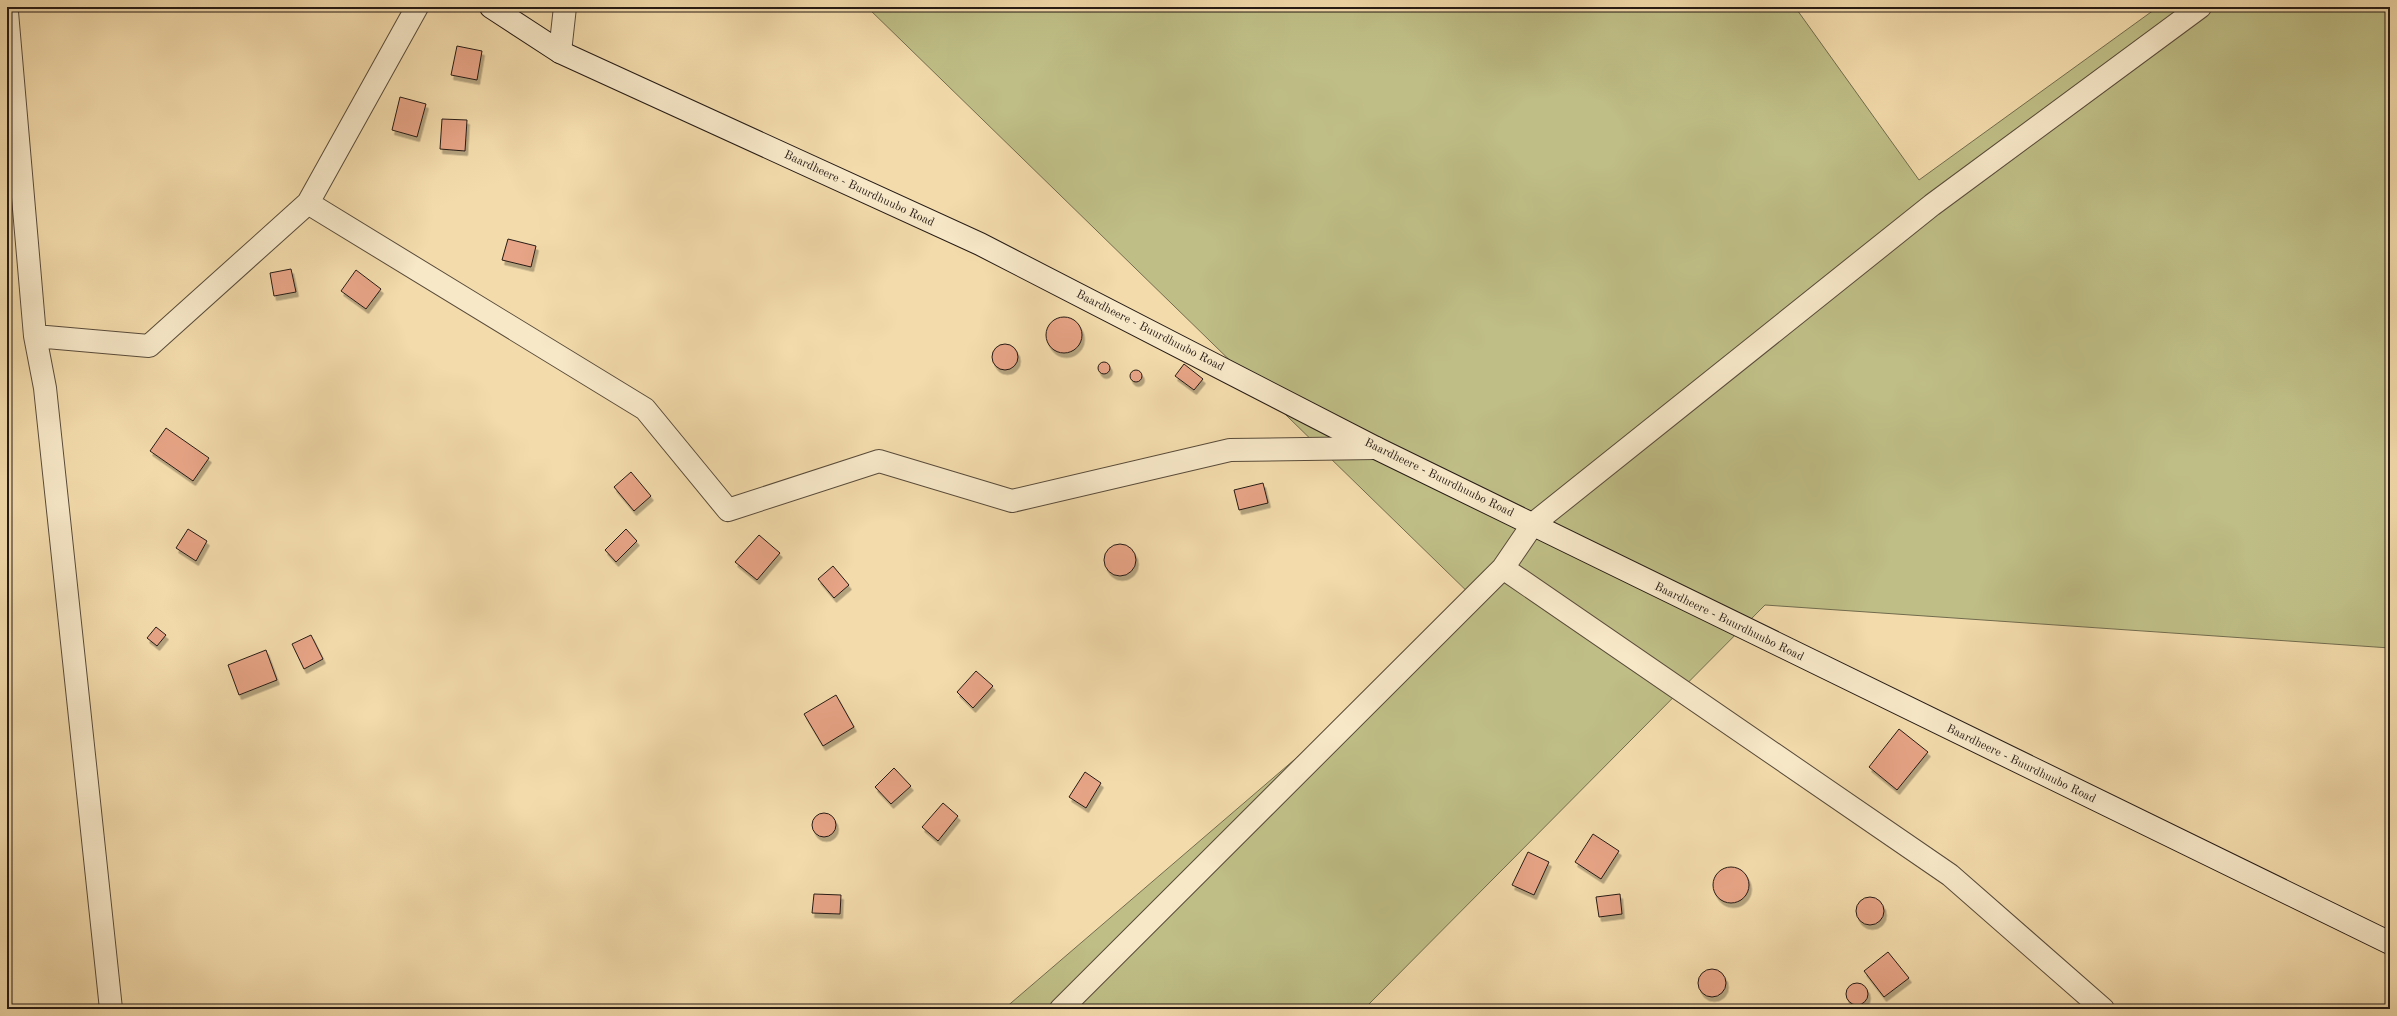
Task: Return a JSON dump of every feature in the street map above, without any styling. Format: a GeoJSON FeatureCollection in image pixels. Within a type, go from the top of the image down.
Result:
{"type":"FeatureCollection","features":[{"type":"Feature","properties":{"kind":"street"},"geometry":{"type":"LineString","coordinates":[[36,336],[148,346],[308,203],[417,7]]}},
{"type":"Feature","properties":{"kind":"street","name":"Baardheere - Buurdhuubo Road"},"geometry":{"type":"LineString","coordinates":[[491,7],[560,52],[980,244],[1376,448],[1533,524],[1696,606],[2390,943]]}},
{"type":"Feature","properties":{"kind":"street"},"geometry":{"type":"LineString","coordinates":[[560,52],[566,7]]}},
{"type":"Feature","properties":{"kind":"street"},"geometry":{"type":"LineString","coordinates":[[1061,1009],[1503,568],[1533,524],[1932,205],[2200,7]]}},
{"type":"Feature","properties":{"kind":"street"},"geometry":{"type":"LineString","coordinates":[[7,12],[36,336],[45,396],[111,1009]]}},
{"type":"Feature","properties":{"kind":"street"},"geometry":{"type":"LineString","coordinates":[[308,203],[645,409],[728,510],[879,461],[1012,501],[1230,450],[1376,448]]}},
{"type":"Feature","properties":{"kind":"street"},"geometry":{"type":"LineString","coordinates":[[1503,568],[1950,875],[2103,1009]]}},
{"type":"Feature","properties":{"kind":"shaded area"},"geometry":{"type":"Polygon","coordinates":[[[867,7],[1795,7],[1919,180],[2158,7],[2390,7],[2390,648],[1765,605],[1364,1009],[1004,1009],[1478,602],[867,7]]]}},
{"type":"Feature","properties":{"kind":"building"},"geometry":{"type":"Polygon","coordinates":[[[457,46],[482,51],[477,80],[451,75],[457,46]]]}},
{"type":"Feature","properties":{"kind":"building"},"geometry":{"type":"Polygon","coordinates":[[[400,97],[426,104],[417,137],[392,130],[400,97]]]}},
{"type":"Feature","properties":{"kind":"building"},"geometry":{"type":"Polygon","coordinates":[[[442,119],[467,120],[465,151],[440,149],[442,119]]]}},
{"type":"Feature","properties":{"kind":"building"},"geometry":{"type":"Polygon","coordinates":[[[508,239],[536,246],[531,267],[502,260],[508,239]]]}},
{"type":"Feature","properties":{"kind":"building"},"geometry":{"type":"Polygon","coordinates":[[[291,269],[296,292],[274,296],[270,273],[291,269]]]}},
{"type":"Feature","properties":{"kind":"building"},"geometry":{"type":"Polygon","coordinates":[[[356,270],[381,289],[366,309],[341,291],[356,270]]]}},
{"type":"Feature","properties":{"kind":"building"},"geometry":{"type":"Polygon","coordinates":[[[1064,317],[1074,320],[1079,325],[1082,335],[1079,345],[1074,350],[1064,353],[1054,350],[1049,345],[1046,335],[1049,325],[1054,320],[1064,317]]]}},
{"type":"Feature","properties":{"kind":"building"},"geometry":{"type":"Polygon","coordinates":[[[1005,344],[1014,348],[1018,357],[1014,366],[1005,370],[996,366],[992,357],[996,348],[1005,344]]]}},
{"type":"Feature","properties":{"kind":"building"},"geometry":{"type":"Polygon","coordinates":[[[1102,362],[1106,362],[1110,368],[1106,374],[1102,374],[1098,370],[1098,366],[1102,362]]]}},
{"type":"Feature","properties":{"kind":"building"},"geometry":{"type":"Polygon","coordinates":[[[1184,364],[1203,379],[1194,390],[1175,376],[1184,364]]]}},
{"type":"Feature","properties":{"kind":"building"},"geometry":{"type":"Polygon","coordinates":[[[1134,370],[1138,370],[1142,376],[1138,382],[1134,382],[1130,378],[1130,374],[1134,370]]]}},
{"type":"Feature","properties":{"kind":"building"},"geometry":{"type":"Polygon","coordinates":[[[166,428],[209,458],[193,481],[150,451],[166,428]]]}},
{"type":"Feature","properties":{"kind":"building"},"geometry":{"type":"Polygon","coordinates":[[[631,472],[651,496],[634,511],[614,487],[631,472]]]}},
{"type":"Feature","properties":{"kind":"building"},"geometry":{"type":"Polygon","coordinates":[[[1263,483],[1268,503],[1239,510],[1234,490],[1263,483]]]}},
{"type":"Feature","properties":{"kind":"building"},"geometry":{"type":"Polygon","coordinates":[[[188,529],[207,541],[196,561],[176,548],[188,529]]]}},
{"type":"Feature","properties":{"kind":"building"},"geometry":{"type":"Polygon","coordinates":[[[626,529],[637,541],[616,562],[605,550],[626,529]]]}},
{"type":"Feature","properties":{"kind":"building"},"geometry":{"type":"Polygon","coordinates":[[[759,535],[780,553],[757,580],[735,562],[759,535]]]}},
{"type":"Feature","properties":{"kind":"building"},"geometry":{"type":"Polygon","coordinates":[[[1120,544],[1129,547],[1133,551],[1136,560],[1133,569],[1129,573],[1120,576],[1111,573],[1107,569],[1104,560],[1107,551],[1111,547],[1120,544]]]}},
{"type":"Feature","properties":{"kind":"building"},"geometry":{"type":"Polygon","coordinates":[[[833,566],[849,585],[834,598],[818,579],[833,566]]]}},
{"type":"Feature","properties":{"kind":"building"},"geometry":{"type":"Polygon","coordinates":[[[156,627],[166,635],[157,646],[147,638],[156,627]]]}},
{"type":"Feature","properties":{"kind":"building"},"geometry":{"type":"Polygon","coordinates":[[[311,635],[323,659],[304,669],[292,644],[311,635]]]}},
{"type":"Feature","properties":{"kind":"building"},"geometry":{"type":"Polygon","coordinates":[[[266,650],[277,680],[239,695],[228,665],[266,650]]]}},
{"type":"Feature","properties":{"kind":"building"},"geometry":{"type":"Polygon","coordinates":[[[976,671],[993,686],[973,708],[957,692],[976,671]]]}},
{"type":"Feature","properties":{"kind":"building"},"geometry":{"type":"Polygon","coordinates":[[[836,695],[854,727],[823,746],[804,714],[836,695]]]}},
{"type":"Feature","properties":{"kind":"building"},"geometry":{"type":"Polygon","coordinates":[[[1899,729],[1928,752],[1897,790],[1869,767],[1899,729]]]}},
{"type":"Feature","properties":{"kind":"building"},"geometry":{"type":"Polygon","coordinates":[[[894,768],[911,786],[891,804],[875,787],[894,768]]]}},
{"type":"Feature","properties":{"kind":"building"},"geometry":{"type":"Polygon","coordinates":[[[1085,772],[1101,783],[1086,808],[1069,797],[1085,772]]]}},
{"type":"Feature","properties":{"kind":"building"},"geometry":{"type":"Polygon","coordinates":[[[943,803],[958,816],[938,841],[922,827],[943,803]]]}},
{"type":"Feature","properties":{"kind":"building"},"geometry":{"type":"Polygon","coordinates":[[[824,813],[833,816],[836,825],[833,834],[824,837],[815,834],[812,825],[815,816],[824,813]]]}},
{"type":"Feature","properties":{"kind":"building"},"geometry":{"type":"Polygon","coordinates":[[[1593,834],[1619,851],[1601,879],[1575,862],[1593,834]]]}},
{"type":"Feature","properties":{"kind":"building"},"geometry":{"type":"Polygon","coordinates":[[[1528,852],[1549,862],[1534,895],[1512,885],[1528,852]]]}},
{"type":"Feature","properties":{"kind":"building"},"geometry":{"type":"Polygon","coordinates":[[[1735,867],[1744,872],[1748,878],[1748,892],[1744,898],[1735,903],[1727,903],[1718,898],[1714,892],[1713,881],[1718,872],[1724,868],[1735,867]]]}},
{"type":"Feature","properties":{"kind":"building"},"geometry":{"type":"Polygon","coordinates":[[[814,894],[841,895],[840,914],[812,913],[814,894]]]}},
{"type":"Feature","properties":{"kind":"building"},"geometry":{"type":"Polygon","coordinates":[[[1620,894],[1622,914],[1599,917],[1596,897],[1620,894]]]}},
{"type":"Feature","properties":{"kind":"building"},"geometry":{"type":"Polygon","coordinates":[[[1870,897],[1880,901],[1884,911],[1880,921],[1870,925],[1860,921],[1856,911],[1860,901],[1870,897]]]}},
{"type":"Feature","properties":{"kind":"building"},"geometry":{"type":"Polygon","coordinates":[[[1888,952],[1909,978],[1884,997],[1864,971],[1888,952]]]}},
{"type":"Feature","properties":{"kind":"building"},"geometry":{"type":"Polygon","coordinates":[[[1712,969],[1718,970],[1722,973],[1725,977],[1725,989],[1722,993],[1718,996],[1712,997],[1706,996],[1702,993],[1699,989],[1698,983],[1699,977],[1702,973],[1706,970],[1712,969]]]}},
{"type":"Feature","properties":{"kind":"building"},"geometry":{"type":"Polygon","coordinates":[[[1857,983],[1865,986],[1868,994],[1865,1002],[1857,1005],[1849,1002],[1846,994],[1849,986],[1857,983]]]}}]}
